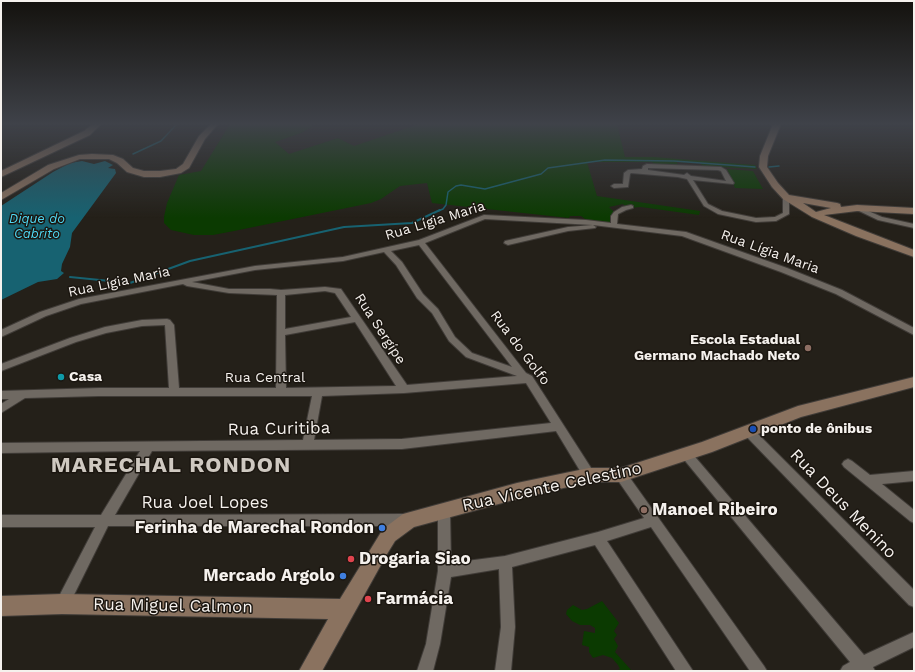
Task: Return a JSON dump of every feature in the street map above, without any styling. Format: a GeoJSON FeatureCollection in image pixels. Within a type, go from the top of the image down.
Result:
{"type":"FeatureCollection","features":[{"type":"Feature","properties":{"kind":"street"},"geometry":{"type":"LineString","coordinates":[[1,174],[41,155]]}},
{"type":"Feature","properties":{"kind":"street"},"geometry":{"type":"LineString","coordinates":[[1,197],[57,164],[73,159],[104,156],[118,160],[127,168],[140,173],[155,174],[174,172],[186,166],[192,155]]}},
{"type":"Feature","properties":{"kind":"street"},"geometry":{"type":"LineString","coordinates":[[764,155],[763,168],[786,197],[816,215],[860,234],[914,254]]}},
{"type":"Feature","properties":{"kind":"street"},"geometry":{"type":"LineString","coordinates":[[614,186],[626,186],[627,173],[630,171],[678,175],[689,178],[731,183],[721,169],[683,166],[647,166],[645,167],[644,171]]}},
{"type":"Feature","properties":{"kind":"street"},"geometry":{"type":"LineString","coordinates":[[683,166],[707,206],[716,211],[734,216],[764,220],[780,218],[786,214],[786,197]]}},
{"type":"Feature","properties":{"kind":"street"},"geometry":{"type":"LineString","coordinates":[[786,197],[857,208],[914,211]]}},
{"type":"Feature","properties":{"kind":"street"},"geometry":{"type":"LineString","coordinates":[[614,226],[614,216],[616,213],[624,208],[631,207]]}},
{"type":"Feature","properties":{"kind":"street"},"geometry":{"type":"LineString","coordinates":[[816,215],[830,211],[857,208],[864,213],[887,221],[914,226]]}},
{"type":"Feature","properties":{"kind":"street","name":"Rua Lígia Maria"},"geometry":{"type":"LineString","coordinates":[[1,334],[43,314],[74,303],[260,268],[343,259],[386,250],[421,242],[484,217],[551,219],[677,233],[741,255],[839,292],[914,332]]}},
{"type":"Feature","properties":{"kind":"street"},"geometry":{"type":"LineString","coordinates":[[508,243],[568,229],[604,225]]}},
{"type":"Feature","properties":{"kind":"street","name":"Rua do Golfo"},"geometry":{"type":"LineString","coordinates":[[421,242],[526,377],[589,475]]}},
{"type":"Feature","properties":{"kind":"street"},"geometry":{"type":"LineString","coordinates":[[386,250],[396,260],[420,296],[435,311],[452,339],[469,355],[526,377]]}},
{"type":"Feature","properties":{"kind":"street"},"geometry":{"type":"LineString","coordinates":[[177,283],[225,291],[270,291],[281,293],[281,392]]}},
{"type":"Feature","properties":{"kind":"street","name":"Rua Sergípe"},"geometry":{"type":"LineString","coordinates":[[281,293],[325,289],[338,291],[404,389]]}},
{"type":"Feature","properties":{"kind":"street"},"geometry":{"type":"LineString","coordinates":[[282,333],[357,319]]}},
{"type":"Feature","properties":{"kind":"street"},"geometry":{"type":"LineString","coordinates":[[1,368],[74,340],[105,330],[142,323],[166,322],[170,325],[174,393]]}},
{"type":"Feature","properties":{"kind":"street","name":"Rua Central"},"geometry":{"type":"LineString","coordinates":[[1,394],[22,395],[100,392],[318,392],[404,389],[526,377]]}},
{"type":"Feature","properties":{"kind":"street","name":"Rua Vicente Celestino"},"geometry":{"type":"LineString","coordinates":[[310,671],[385,541],[395,530],[409,520],[517,491],[589,475],[621,475],[686,454],[798,412],[914,382]]}},
{"type":"Feature","properties":{"kind":"street"},"geometry":{"type":"LineString","coordinates":[[306,446],[318,392]]}},
{"type":"Feature","properties":{"kind":"street"},"geometry":{"type":"LineString","coordinates":[[1,409],[22,395]]}},
{"type":"Feature","properties":{"kind":"street","name":"Rua Curitiba"},"geometry":{"type":"LineString","coordinates":[[1,448],[148,448],[402,444],[558,427]]}},
{"type":"Feature","properties":{"kind":"street","name":"Rua Deus Menino"},"geometry":{"type":"LineString","coordinates":[[748,431],[914,600]]}},
{"type":"Feature","properties":{"kind":"street"},"geometry":{"type":"LineString","coordinates":[[62,604],[105,520],[148,448]]}},
{"type":"Feature","properties":{"kind":"street"},"geometry":{"type":"LineString","coordinates":[[686,454],[865,668]]}},
{"type":"Feature","properties":{"kind":"street"},"geometry":{"type":"LineString","coordinates":[[848,464],[914,517]]}},
{"type":"Feature","properties":{"kind":"street"},"geometry":{"type":"LineString","coordinates":[[621,475],[760,671]]}},
{"type":"Feature","properties":{"kind":"street"},"geometry":{"type":"LineString","coordinates":[[868,480],[914,476]]}},
{"type":"Feature","properties":{"kind":"street"},"geometry":{"type":"LineString","coordinates":[[425,671],[433,644],[445,571],[444,510]]}},
{"type":"Feature","properties":{"kind":"street","name":"Rua Joel Lopes"},"geometry":{"type":"LineString","coordinates":[[1,521],[409,520]]}},
{"type":"Feature","properties":{"kind":"street"},"geometry":{"type":"LineString","coordinates":[[445,571],[505,562],[598,538],[653,521]]}},
{"type":"Feature","properties":{"kind":"street"},"geometry":{"type":"LineString","coordinates":[[598,538],[685,671]]}},
{"type":"Feature","properties":{"kind":"street"},"geometry":{"type":"LineString","coordinates":[[503,671],[508,627],[505,562]]}},
{"type":"Feature","properties":{"kind":"street","name":"Rua Miguel Calmon"},"geometry":{"type":"LineString","coordinates":[[1,606],[62,604],[345,609]]}},
{"type":"Feature","properties":{"kind":"street"},"geometry":{"type":"LineString","coordinates":[[848,671],[865,668],[914,639]]}},
{"type":"Feature","properties":{"kind":"green space"},"geometry":{"type":"Polygon","coordinates":[[[211,155],[625,155],[625,157],[653,157],[755,165],[757,169],[702,166],[701,163],[677,162],[678,165],[654,164],[652,162],[587,162],[597,196],[700,211],[699,215],[641,207],[627,208],[623,204],[609,207],[614,212],[611,215],[613,218],[613,223],[589,222],[581,216],[570,216],[569,218],[432,203],[427,183],[400,186],[381,199],[371,203],[213,235],[194,235],[171,230],[164,223],[164,217],[167,203],[179,175],[201,171],[211,155]]]}},
{"type":"Feature","properties":{"kind":"green space"},"geometry":{"type":"Polygon","coordinates":[[[727,169],[753,171],[763,189],[735,188],[727,169]]]}},
{"type":"Feature","properties":{"kind":"green space"},"geometry":{"type":"Polygon","coordinates":[[[602,601],[619,623],[614,631],[617,635],[614,639],[618,646],[615,652],[632,671],[616,671],[620,669],[618,665],[612,658],[603,655],[593,658],[589,652],[589,647],[582,645],[584,631],[595,633],[595,628],[590,625],[580,625],[572,621],[566,614],[567,610],[573,605],[582,610],[602,601]]]}},
{"type":"Feature","properties":{"kind":"water","name":"Dique do Cabrito"},"geometry":{"type":"Polygon","coordinates":[[[82,161],[94,164],[105,161],[113,165],[108,168],[115,169],[116,173],[72,233],[70,247],[62,264],[61,271],[64,273],[57,279],[38,282],[1,300],[1,206],[53,172],[70,163],[82,161]]]}},
{"type":"Feature","properties":{"kind":"waterway"},"geometry":{"type":"LineString","coordinates":[[438,211],[443,209],[446,205],[448,192],[456,186],[461,185],[485,189],[541,174],[548,168],[605,160],[674,161],[755,167]]}},
{"type":"Feature","properties":{"kind":"waterway"},"geometry":{"type":"LineString","coordinates":[[769,167],[779,166]]}},
{"type":"Feature","properties":{"kind":"waterway"},"geometry":{"type":"LineString","coordinates":[[70,277],[130,283],[190,261],[344,227],[412,223],[440,210]]}},
{"type":"Feature","properties":{"kind":"place","name":"Escola Estadual Germano Machado Neto"},"geometry":{"type":"Point","coordinates":[808,348]}},
{"type":"Feature","properties":{"kind":"place","name":"Casa"},"geometry":{"type":"Point","coordinates":[61,377]}},
{"type":"Feature","properties":{"kind":"place","name":"ponto de ônibus"},"geometry":{"type":"Point","coordinates":[753,429]}},
{"type":"Feature","properties":{"kind":"place","name":"Manoel Ribeiro"},"geometry":{"type":"Point","coordinates":[644,510]}},
{"type":"Feature","properties":{"kind":"place","name":"Ferinha de Marechal Rondon"},"geometry":{"type":"Point","coordinates":[382,528]}},
{"type":"Feature","properties":{"kind":"place","name":"Drogaria Siao"},"geometry":{"type":"Point","coordinates":[351,559]}},
{"type":"Feature","properties":{"kind":"place","name":"Mercado Argolo"},"geometry":{"type":"Point","coordinates":[343,576]}},
{"type":"Feature","properties":{"kind":"place","name":"Farmácia"},"geometry":{"type":"Point","coordinates":[368,599]}},
{"type":"Feature","properties":{"kind":"district","name":"MARECHAL RONDON"},"geometry":{"type":"Point","coordinates":[171,466]}}]}
